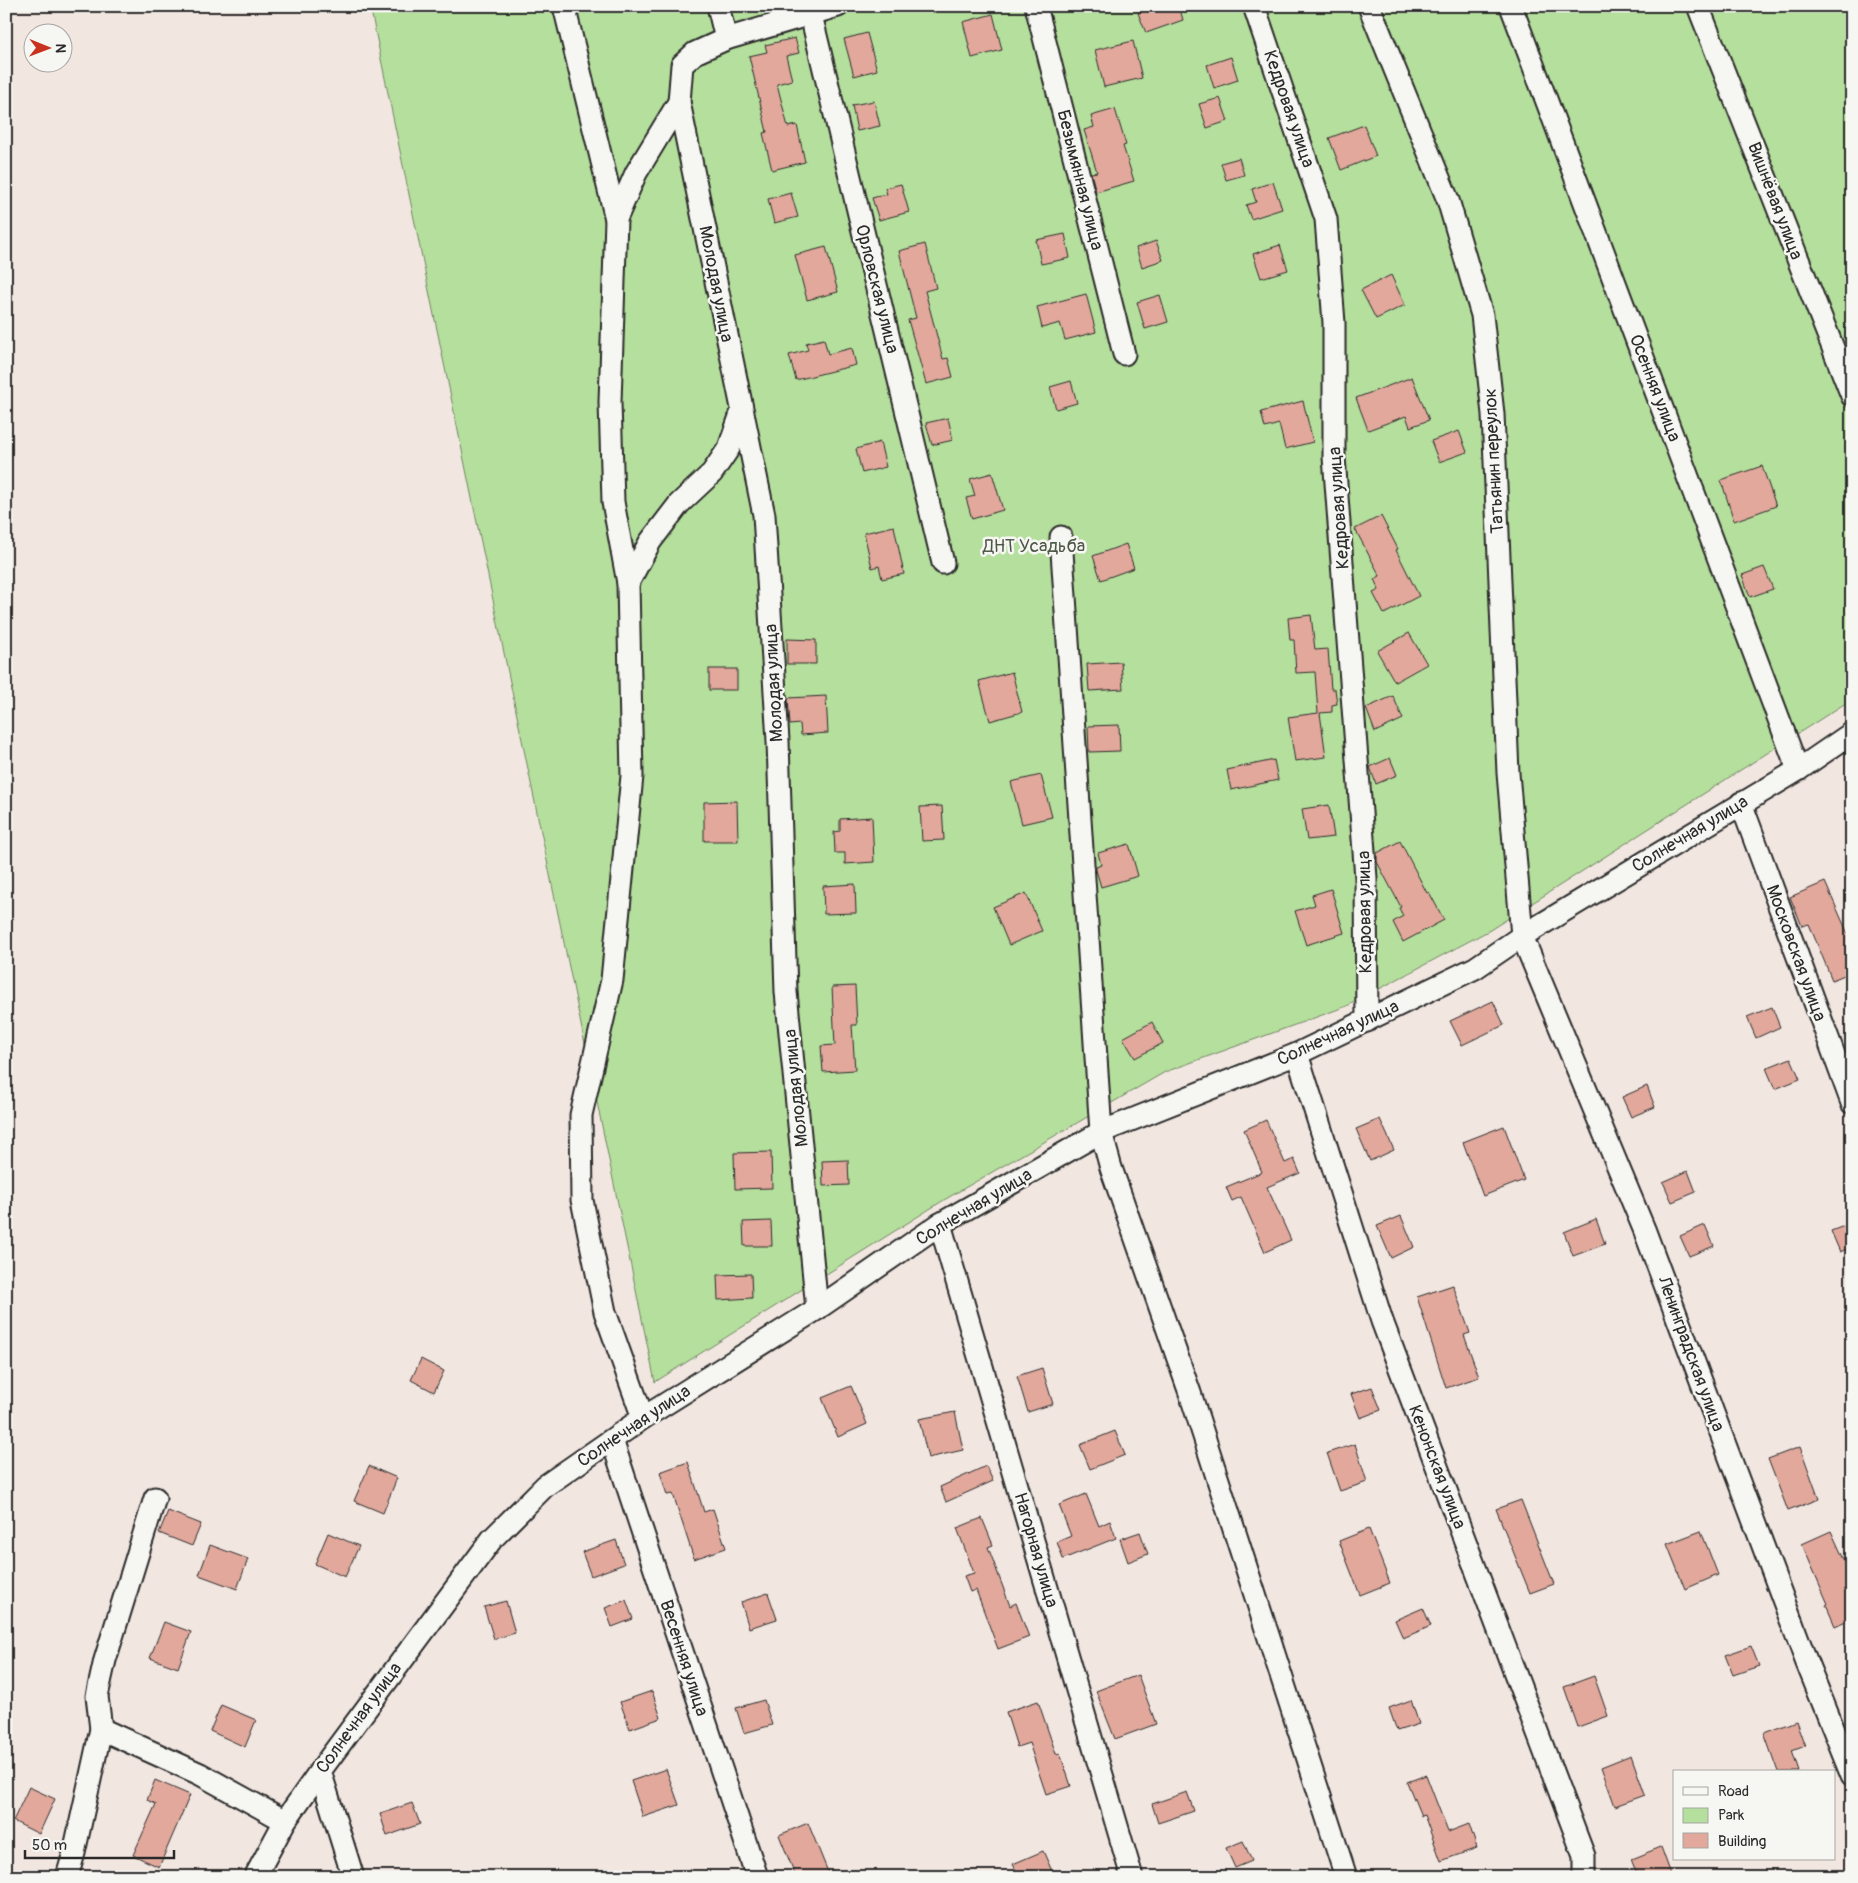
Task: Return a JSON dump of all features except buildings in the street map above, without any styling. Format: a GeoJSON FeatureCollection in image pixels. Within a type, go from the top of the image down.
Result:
{"type":"FeatureCollection","features":[{"type":"Feature","properties":{"kind":"street"},"geometry":{"type":"LineString","coordinates":[[564,6],[616,219],[610,402],[613,502],[628,583],[632,776],[612,980],[581,1115],[582,1200],[605,1312],[642,1418]]}},
{"type":"Feature","properties":{"kind":"street"},"geometry":{"type":"LineString","coordinates":[[718,6],[726,39],[838,6]]}},
{"type":"Feature","properties":{"kind":"street","name":"Безымянная улица"},"geometry":{"type":"LineString","coordinates":[[1036,6],[1124,354]]}},
{"type":"Feature","properties":{"kind":"street","name":"Кедровая улица"},"geometry":{"type":"LineString","coordinates":[[1254,6],[1326,219],[1334,323],[1334,456],[1366,878],[1366,1021]]}},
{"type":"Feature","properties":{"kind":"street","name":"Татьянин переулок"},"geometry":{"type":"LineString","coordinates":[[1369,6],[1448,200],[1482,315],[1494,414],[1508,774],[1522,936]]}},
{"type":"Feature","properties":{"kind":"street","name":"Осенняя улица"},"geometry":{"type":"LineString","coordinates":[[1511,6],[1798,770]]}},
{"type":"Feature","properties":{"kind":"street","name":"Вишнёвая улица"},"geometry":{"type":"LineString","coordinates":[[1698,6],[1852,396]]}},
{"type":"Feature","properties":{"kind":"street","name":"Орловская улица"},"geometry":{"type":"LineString","coordinates":[[811,15],[943,563]]}},
{"type":"Feature","properties":{"kind":"street","name":"Молодая улица"},"geometry":{"type":"LineString","coordinates":[[726,39],[695,52],[682,65],[679,102],[764,515],[778,741],[786,992],[817,1309]]}},
{"type":"Feature","properties":{"kind":"street"},"geometry":{"type":"LineString","coordinates":[[616,219],[636,173],[679,102]]}},
{"type":"Feature","properties":{"kind":"street"},"geometry":{"type":"LineString","coordinates":[[628,583],[650,542],[679,504],[712,473],[729,448],[742,411]]}},
{"type":"Feature","properties":{"kind":"street"},"geometry":{"type":"LineString","coordinates":[[1061,537],[1101,1132],[1111,1168],[1193,1403],[1346,1877]]}},
{"type":"Feature","properties":{"kind":"street","name":"Солнечная улица"},"geometry":{"type":"LineString","coordinates":[[255,1877],[285,1821],[492,1539],[545,1486],[642,1418],[817,1309],[940,1224],[1101,1132],[1296,1054],[1475,968],[1522,936],[1741,802],[1798,770],[1852,733]]}},
{"type":"Feature","properties":{"kind":"street","name":"Московская улица"},"geometry":{"type":"LineString","coordinates":[[1741,802],[1852,1103]]}},
{"type":"Feature","properties":{"kind":"street","name":"Ленинградская улица"},"geometry":{"type":"LineString","coordinates":[[1522,936],[1644,1229],[1807,1663],[1852,1775]]}},
{"type":"Feature","properties":{"kind":"street","name":"Кенонская улица"},"geometry":{"type":"LineString","coordinates":[[1296,1054],[1382,1320],[1584,1856],[1584,1877]]}},
{"type":"Feature","properties":{"kind":"street","name":"Нагорная улица"},"geometry":{"type":"LineString","coordinates":[[940,1224],[1132,1877]]}},
{"type":"Feature","properties":{"kind":"street","name":"Весенняя улица"},"geometry":{"type":"LineString","coordinates":[[612,1440],[757,1877]]}},
{"type":"Feature","properties":{"kind":"street"},"geometry":{"type":"LineString","coordinates":[[67,1877],[101,1728],[97,1696],[105,1660],[155,1498]]}},
{"type":"Feature","properties":{"kind":"street"},"geometry":{"type":"LineString","coordinates":[[101,1728],[200,1774],[285,1821]]}},
{"type":"Feature","properties":{"kind":"street"},"geometry":{"type":"LineString","coordinates":[[320,1772],[353,1877]]}},
{"type":"Feature","properties":{"kind":"street"},"geometry":{"type":"LineString","coordinates":[[1584,1856],[1594,1877]]}},
{"type":"Feature","properties":{"kind":"green space","name":"ДНТ Усадьба"},"geometry":{"type":"Polygon","coordinates":[[[370,6],[1852,6],[1852,699],[1490,930],[1347,1006],[1165,1072],[944,1200],[655,1382],[370,6]]]}}]}
